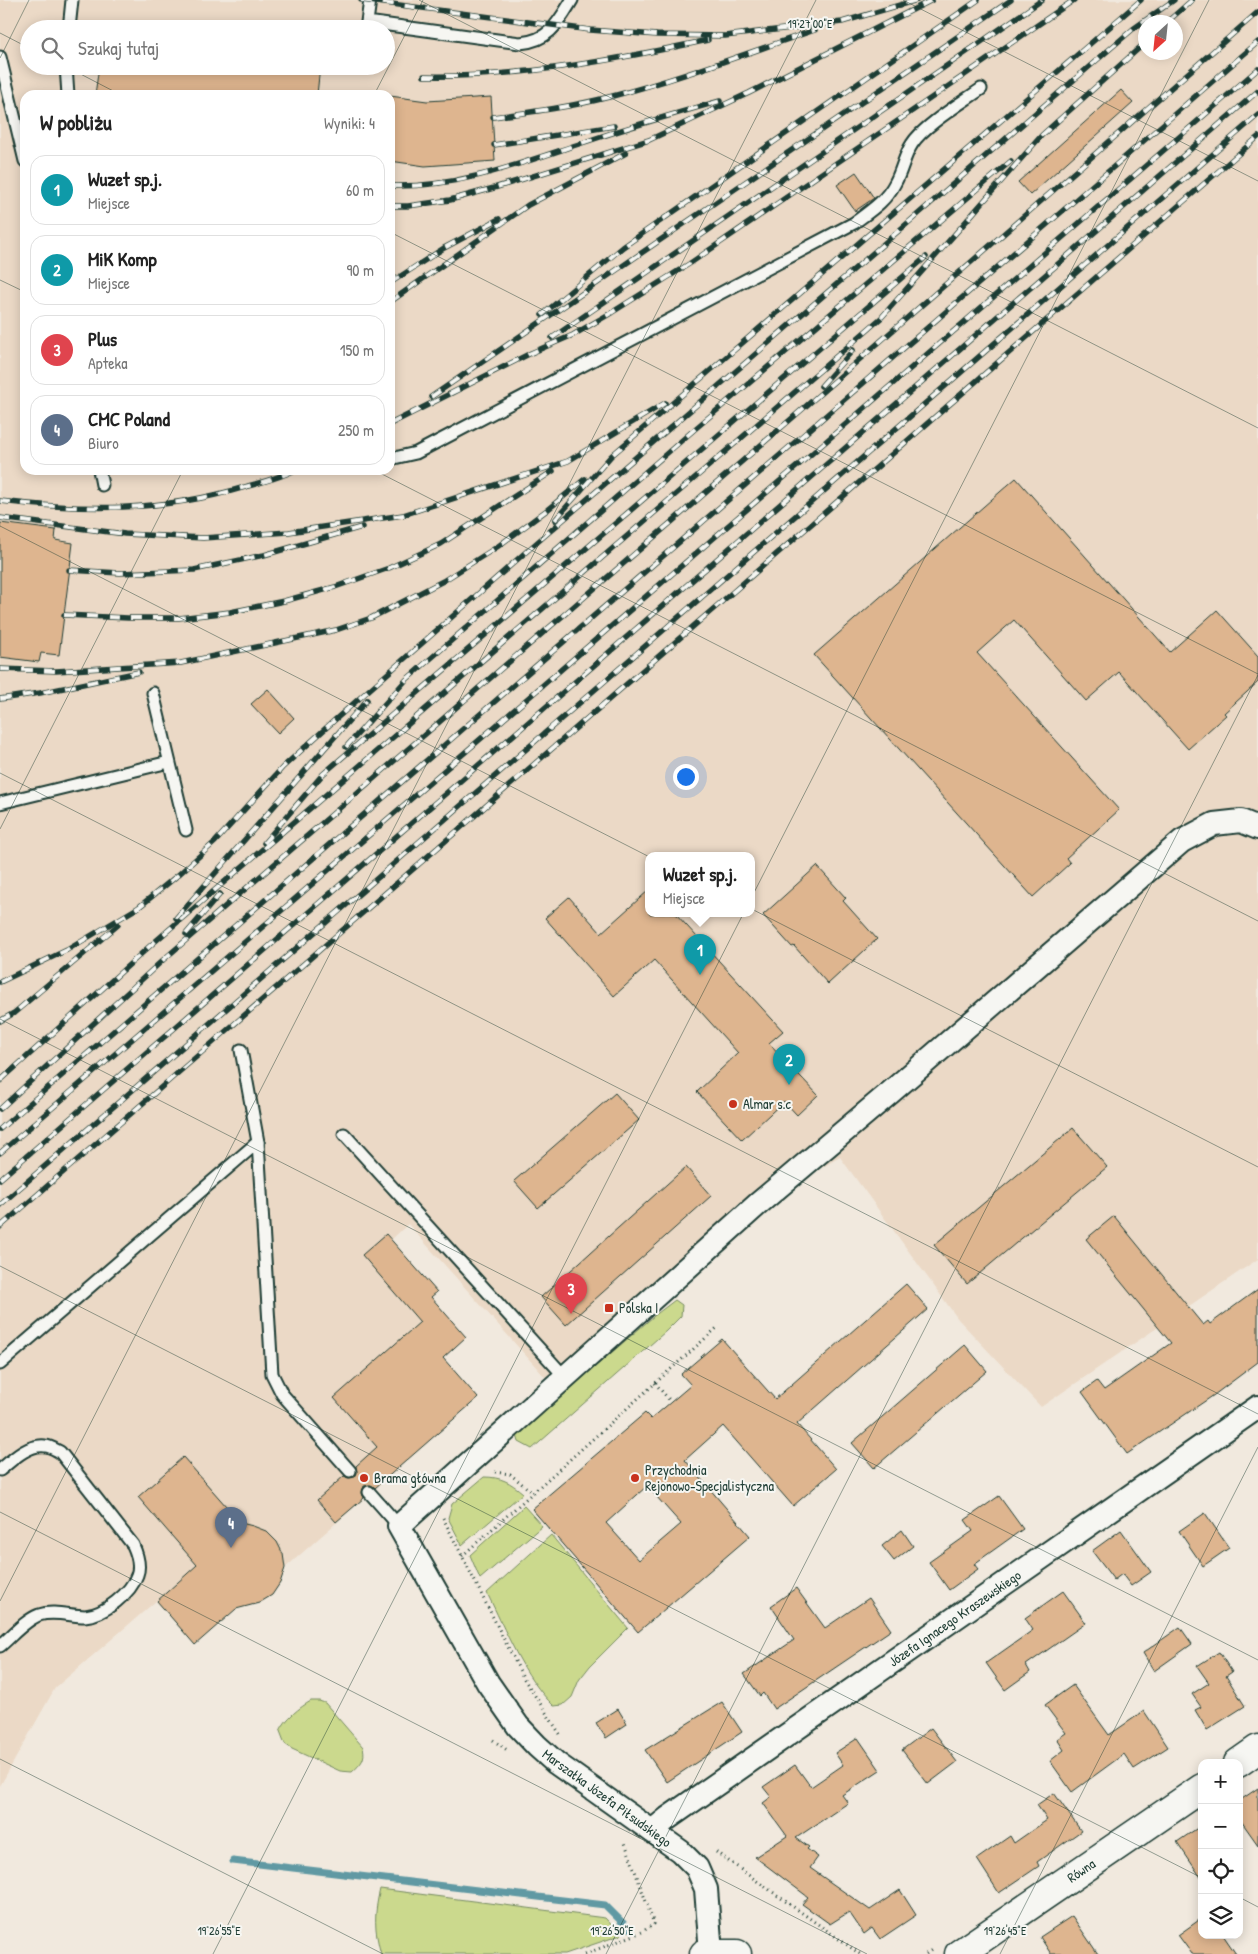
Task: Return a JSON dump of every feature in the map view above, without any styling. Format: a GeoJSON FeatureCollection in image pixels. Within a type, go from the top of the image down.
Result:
{"type":"FeatureCollection","features":[{"type":"Feature","properties":{"kind":"street"},"geometry":{"type":"LineString","coordinates":[[399,1526],[758,1204],[1182,842],[1214,824],[1241,821],[1258,828]]}},
{"type":"Feature","properties":{"kind":"street","name":"Józefa Ignacego Kraszewskiego"},"geometry":{"type":"LineString","coordinates":[[652,1831],[1258,1407]]}},
{"type":"Feature","properties":{"kind":"street","name":"Marszałka Józefa Piłsudskiego"},"geometry":{"type":"LineString","coordinates":[[399,1526],[488,1683],[518,1726],[536,1746],[556,1763],[680,1851],[697,1868],[706,1889],[717,1954]]}},
{"type":"Feature","properties":{"kind":"street"},"geometry":{"type":"LineString","coordinates":[[1243,1760],[1258,1749]]}},
{"type":"Feature","properties":{"kind":"street","name":"Równa"},"geometry":{"type":"LineString","coordinates":[[960,1954],[1198,1791]]}},
{"type":"Feature","properties":{"kind":"lane"},"geometry":{"type":"LineString","coordinates":[[69,20],[72,0]]}},
{"type":"Feature","properties":{"kind":"lane"},"geometry":{"type":"LineString","coordinates":[[367,20],[370,0]]}},
{"type":"Feature","properties":{"kind":"lane"},"geometry":{"type":"LineString","coordinates":[[395,26],[520,43],[532,42],[543,38],[563,15],[572,0]]}},
{"type":"Feature","properties":{"kind":"lane"},"geometry":{"type":"LineString","coordinates":[[0,57],[20,141]]}},
{"type":"Feature","properties":{"kind":"lane"},"geometry":{"type":"LineString","coordinates":[[67,75],[68,90]]}},
{"type":"Feature","properties":{"kind":"lane"},"geometry":{"type":"LineString","coordinates":[[395,458],[416,453],[854,223],[888,196],[912,144],[922,132],[981,89]]}},
{"type":"Feature","properties":{"kind":"lane"},"geometry":{"type":"LineString","coordinates":[[100,475],[102,485]]}},
{"type":"Feature","properties":{"kind":"lane"},"geometry":{"type":"LineString","coordinates":[[153,693],[186,830]]}},
{"type":"Feature","properties":{"kind":"lane"},"geometry":{"type":"LineString","coordinates":[[0,803],[169,762]]}},
{"type":"Feature","properties":{"kind":"lane"},"geometry":{"type":"LineString","coordinates":[[241,1050],[258,1142],[272,1374],[282,1394],[350,1471]]}},
{"type":"Feature","properties":{"kind":"lane"},"geometry":{"type":"LineString","coordinates":[[344,1134],[565,1377]]}},
{"type":"Feature","properties":{"kind":"lane"},"geometry":{"type":"LineString","coordinates":[[0,1364],[258,1142]]}},
{"type":"Feature","properties":{"kind":"lane"},"geometry":{"type":"LineString","coordinates":[[0,1470],[16,1456],[35,1446],[47,1446],[60,1452],[133,1546],[138,1562],[138,1574],[112,1606],[86,1616],[51,1613],[39,1615],[29,1621],[0,1646]]}},
{"type":"Feature","properties":{"kind":"lane"},"geometry":{"type":"LineString","coordinates":[[370,1492],[399,1526]]}},
{"type":"Feature","properties":{"kind":"path"},"geometry":{"type":"LineString","coordinates":[[462,1556],[718,1327]]}},
{"type":"Feature","properties":{"kind":"path"},"geometry":{"type":"LineString","coordinates":[[654,1384],[671,1402]]}},
{"type":"Feature","properties":{"kind":"path"},"geometry":{"type":"LineString","coordinates":[[492,1472],[510,1474],[532,1492]]}},
{"type":"Feature","properties":{"kind":"path"},"geometry":{"type":"LineString","coordinates":[[444,1510],[442,1516],[524,1679],[561,1735]]}},
{"type":"Feature","properties":{"kind":"path"},"geometry":{"type":"LineString","coordinates":[[493,1740],[508,1752]]}},
{"type":"Feature","properties":{"kind":"path"},"geometry":{"type":"LineString","coordinates":[[585,1954],[642,1932],[654,1924],[622,1835]]}},
{"type":"Feature","properties":{"kind":"path"},"geometry":{"type":"LineString","coordinates":[[713,1850],[860,1954]]}},
{"type":"Feature","properties":{"kind":"shaded area"},"geometry":{"type":"Polygon","coordinates":[[[0,0],[1258,0],[1258,1259],[1041,1407],[958,1319],[840,1157],[758,1204],[554,1387],[408,1224],[391,1240],[437,1292],[431,1297],[466,1337],[426,1372],[459,1377],[478,1398],[285,1568],[280,1583],[272,1595],[259,1603],[248,1606],[244,1602],[195,1645],[156,1601],[55,1688],[0,1786],[0,0]]]}},
{"type":"Feature","properties":{"kind":"green space"},"geometry":{"type":"Polygon","coordinates":[[[675,1300],[682,1305],[681,1316],[666,1331],[532,1449],[519,1442],[517,1435],[524,1428],[675,1300]]]}},
{"type":"Feature","properties":{"kind":"green space"},"geometry":{"type":"Polygon","coordinates":[[[484,1477],[505,1481],[523,1493],[462,1545],[448,1518],[452,1504],[484,1477]]]}},
{"type":"Feature","properties":{"kind":"green space"},"geometry":{"type":"Polygon","coordinates":[[[524,1506],[542,1526],[480,1579],[470,1555],[524,1506]]]}},
{"type":"Feature","properties":{"kind":"green space"},"geometry":{"type":"Polygon","coordinates":[[[551,1535],[628,1628],[590,1666],[579,1680],[572,1697],[563,1705],[554,1706],[533,1682],[524,1667],[487,1593],[551,1535]]]}},
{"type":"Feature","properties":{"kind":"green space"},"geometry":{"type":"Polygon","coordinates":[[[311,1701],[325,1703],[363,1747],[364,1755],[362,1761],[352,1772],[340,1771],[285,1744],[280,1731],[285,1722],[311,1701]]]}},
{"type":"Feature","properties":{"kind":"green space"},"geometry":{"type":"Polygon","coordinates":[[[380,1889],[605,1918],[621,1935],[565,1954],[381,1954],[376,1922],[380,1889]]]}},
{"type":"Feature","properties":{"kind":"building"},"geometry":{"type":"Polygon","coordinates":[[[98,75],[319,75],[318,90],[96,90],[98,75]]]}},
{"type":"Feature","properties":{"kind":"building"},"geometry":{"type":"Polygon","coordinates":[[[1121,90],[1133,103],[1030,195],[1018,182],[1121,90]]]}},
{"type":"Feature","properties":{"kind":"building"},"geometry":{"type":"Polygon","coordinates":[[[395,97],[427,101],[491,97],[495,161],[425,166],[395,162],[395,97]]]}},
{"type":"Feature","properties":{"kind":"building"},"geometry":{"type":"Polygon","coordinates":[[[856,172],[874,198],[855,211],[837,185],[856,172]]]}},
{"type":"Feature","properties":{"kind":"building"},"geometry":{"type":"Polygon","coordinates":[[[1016,478],[1170,652],[1217,610],[1258,656],[1258,682],[1224,713],[1226,715],[1188,749],[1119,672],[1086,701],[1014,620],[977,653],[1119,810],[1066,858],[1070,863],[1033,897],[814,655],[1016,478]]]}},
{"type":"Feature","properties":{"kind":"building"},"geometry":{"type":"Polygon","coordinates":[[[0,523],[56,530],[55,540],[73,543],[59,655],[41,653],[39,662],[0,657],[0,523]]]}},
{"type":"Feature","properties":{"kind":"building"},"geometry":{"type":"Polygon","coordinates":[[[268,689],[294,718],[278,733],[251,704],[268,689]]]}},
{"type":"Feature","properties":{"kind":"building"},"geometry":{"type":"Polygon","coordinates":[[[817,866],[846,898],[843,901],[877,939],[828,984],[763,915],[817,866]]]}},
{"type":"Feature","properties":{"kind":"building"},"geometry":{"type":"Polygon","coordinates":[[[645,894],[645,917],[679,917],[783,1031],[769,1043],[818,1095],[797,1115],[784,1101],[742,1140],[697,1092],[738,1053],[654,960],[614,996],[545,918],[569,897],[601,933],[645,894]]]}},
{"type":"Feature","properties":{"kind":"building"},"geometry":{"type":"Polygon","coordinates":[[[615,1093],[639,1120],[538,1208],[514,1181],[615,1093]]]}},
{"type":"Feature","properties":{"kind":"building"},"geometry":{"type":"Polygon","coordinates":[[[1073,1128],[1107,1167],[967,1284],[934,1245],[1073,1128]]]}},
{"type":"Feature","properties":{"kind":"building"},"geometry":{"type":"Polygon","coordinates":[[[686,1167],[711,1196],[566,1325],[541,1297],[686,1167]]]}},
{"type":"Feature","properties":{"kind":"building"},"geometry":{"type":"Polygon","coordinates":[[[1114,1216],[1203,1325],[1208,1321],[1210,1324],[1258,1289],[1258,1362],[1214,1395],[1127,1454],[1082,1392],[1097,1381],[1104,1390],[1171,1343],[1086,1239],[1114,1216]]]}},
{"type":"Feature","properties":{"kind":"building"},"geometry":{"type":"Polygon","coordinates":[[[386,1234],[437,1292],[431,1297],[466,1337],[443,1358],[478,1398],[375,1488],[371,1485],[364,1486],[362,1493],[364,1498],[336,1522],[317,1500],[344,1476],[348,1478],[355,1477],[357,1473],[356,1466],[377,1447],[334,1398],[420,1322],[362,1255],[386,1234]]]}},
{"type":"Feature","properties":{"kind":"building","name":"Przychodnia Rejonowo-Specjalistyczna"},"geometry":{"type":"Polygon","coordinates":[[[906,1284],[928,1309],[797,1424],[836,1469],[793,1506],[723,1426],[685,1460],[750,1536],[638,1632],[532,1509],[645,1413],[651,1419],[691,1385],[681,1374],[722,1339],[775,1399],[906,1284]],[[647,1486],[606,1523],[639,1560],[681,1524],[647,1486]]]}},
{"type":"Feature","properties":{"kind":"building"},"geometry":{"type":"Polygon","coordinates":[[[965,1345],[987,1371],[874,1468],[852,1443],[965,1345]]]}},
{"type":"Feature","properties":{"kind":"building"},"geometry":{"type":"Polygon","coordinates":[[[183,1457],[241,1523],[266,1531],[277,1542],[283,1554],[285,1568],[280,1583],[272,1595],[259,1603],[236,1609],[195,1645],[157,1601],[197,1565],[138,1497],[183,1457]]]}},
{"type":"Feature","properties":{"kind":"building"},"geometry":{"type":"Polygon","coordinates":[[[999,1496],[1023,1529],[974,1564],[978,1569],[949,1590],[929,1562],[973,1531],[965,1520],[999,1496]]]}},
{"type":"Feature","properties":{"kind":"building"},"geometry":{"type":"Polygon","coordinates":[[[1205,1513],[1229,1548],[1203,1566],[1179,1531],[1205,1513]]]}},
{"type":"Feature","properties":{"kind":"building"},"geometry":{"type":"Polygon","coordinates":[[[902,1530],[913,1546],[894,1561],[882,1546],[902,1530]]]}},
{"type":"Feature","properties":{"kind":"building"},"geometry":{"type":"Polygon","coordinates":[[[1121,1530],[1151,1572],[1131,1586],[1122,1574],[1114,1580],[1092,1551],[1121,1530]]]}},
{"type":"Feature","properties":{"kind":"building"},"geometry":{"type":"Polygon","coordinates":[[[796,1588],[825,1628],[869,1598],[891,1630],[774,1709],[763,1693],[760,1696],[744,1674],[794,1640],[771,1606],[796,1588]]]}},
{"type":"Feature","properties":{"kind":"building"},"geometry":{"type":"Polygon","coordinates":[[[1063,1591],[1086,1623],[1026,1665],[1030,1672],[1005,1690],[986,1663],[1033,1630],[1025,1618],[1063,1591]]]}},
{"type":"Feature","properties":{"kind":"building"},"geometry":{"type":"Polygon","coordinates":[[[1180,1627],[1192,1644],[1154,1671],[1143,1653],[1180,1627]]]}},
{"type":"Feature","properties":{"kind":"building"},"geometry":{"type":"Polygon","coordinates":[[[1219,1652],[1232,1672],[1226,1676],[1245,1706],[1207,1730],[1195,1710],[1201,1707],[1192,1694],[1209,1683],[1197,1666],[1219,1652]]]}},
{"type":"Feature","properties":{"kind":"building"},"geometry":{"type":"Polygon","coordinates":[[[1073,1685],[1109,1735],[1144,1711],[1168,1747],[1134,1769],[1124,1754],[1072,1792],[1050,1761],[1064,1750],[1057,1739],[1066,1733],[1045,1705],[1073,1685]]]}},
{"type":"Feature","properties":{"kind":"building"},"geometry":{"type":"Polygon","coordinates":[[[722,1702],[742,1732],[667,1782],[645,1750],[722,1702]]]}},
{"type":"Feature","properties":{"kind":"building"},"geometry":{"type":"Polygon","coordinates":[[[618,1709],[627,1724],[606,1738],[596,1723],[618,1709]]]}},
{"type":"Feature","properties":{"kind":"building"},"geometry":{"type":"Polygon","coordinates":[[[931,1728],[957,1762],[928,1784],[902,1750],[931,1728]]]}},
{"type":"Feature","properties":{"kind":"building"},"geometry":{"type":"Polygon","coordinates":[[[858,1738],[880,1770],[842,1795],[848,1803],[796,1838],[809,1847],[807,1849],[818,1857],[810,1868],[870,1910],[900,1890],[916,1915],[880,1939],[872,1928],[864,1934],[849,1912],[830,1924],[802,1904],[808,1897],[755,1857],[787,1836],[763,1803],[771,1797],[763,1787],[795,1765],[811,1787],[843,1765],[835,1753],[858,1738]]]}},
{"type":"Feature","properties":{"kind":"building"},"geometry":{"type":"Polygon","coordinates":[[[1258,1788],[1258,1845],[1243,1824],[1243,1798],[1258,1788]]]}},
{"type":"Feature","properties":{"kind":"building"},"geometry":{"type":"Polygon","coordinates":[[[1054,1793],[1081,1831],[1037,1862],[1039,1866],[999,1893],[977,1859],[1010,1836],[1014,1843],[1047,1820],[1037,1805],[1054,1793]]]}},
{"type":"Feature","properties":{"kind":"building"},"geometry":{"type":"Polygon","coordinates":[[[1198,1828],[1198,1873],[1177,1842],[1198,1828]]]}},
{"type":"Feature","properties":{"kind":"building"},"geometry":{"type":"Polygon","coordinates":[[[1072,1916],[1098,1954],[1051,1954],[1040,1937],[1072,1916]]]}},
{"type":"Feature","properties":{"kind":"building"},"geometry":{"type":"Polygon","coordinates":[[[1198,1921],[1198,1939],[1226,1939],[1236,1954],[1192,1954],[1178,1935],[1198,1921]]]}},
{"type":"Feature","properties":{"kind":"waterway"},"geometry":{"type":"LineString","coordinates":[[233,1861],[605,1905],[628,1928]]}},
{"type":"Feature","properties":{"kind":"railway"},"geometry":{"type":"LineString","coordinates":[[361,0],[590,30],[657,35],[725,36],[842,22],[917,0]]}},
{"type":"Feature","properties":{"kind":"railway"},"geometry":{"type":"LineString","coordinates":[[395,206],[450,200],[649,140],[749,93],[932,0]]}},
{"type":"Feature","properties":{"kind":"railway"},"geometry":{"type":"LineString","coordinates":[[542,315],[623,247],[978,0]]}},
{"type":"Feature","properties":{"kind":"railway"},"geometry":{"type":"LineString","coordinates":[[431,397],[1011,0]]}},
{"type":"Feature","properties":{"kind":"railway"},"geometry":{"type":"LineString","coordinates":[[552,338],[1042,0]]}},
{"type":"Feature","properties":{"kind":"railway"},"geometry":{"type":"LineString","coordinates":[[395,421],[531,353],[573,335],[611,313],[689,264],[1074,0]]}},
{"type":"Feature","properties":{"kind":"railway"},"geometry":{"type":"LineString","coordinates":[[555,520],[611,456],[1141,0]]}},
{"type":"Feature","properties":{"kind":"railway"},"geometry":{"type":"LineString","coordinates":[[0,982],[67,950],[139,907],[178,875],[215,842],[283,767],[527,551],[1133,29],[1174,0]]}},
{"type":"Feature","properties":{"kind":"railway"},"geometry":{"type":"LineString","coordinates":[[1175,15],[1192,0]]}},
{"type":"Feature","properties":{"kind":"railway"},"geometry":{"type":"LineString","coordinates":[[0,1109],[163,960],[790,420],[1258,12]]}},
{"type":"Feature","properties":{"kind":"railway"},"geometry":{"type":"LineString","coordinates":[[493,117],[595,101],[687,74],[815,30]]}},
{"type":"Feature","properties":{"kind":"railway"},"geometry":{"type":"LineString","coordinates":[[424,76],[459,76],[531,71],[602,61],[708,40]]}},
{"type":"Feature","properties":{"kind":"railway"},"geometry":{"type":"LineString","coordinates":[[0,1129],[1258,42]]}},
{"type":"Feature","properties":{"kind":"railway"},"geometry":{"type":"LineString","coordinates":[[0,1081],[151,945],[881,318],[1042,135],[1138,49]]}},
{"type":"Feature","properties":{"kind":"railway"},"geometry":{"type":"LineString","coordinates":[[0,1153],[1258,69]]}},
{"type":"Feature","properties":{"kind":"railway"},"geometry":{"type":"LineString","coordinates":[[0,1179],[1258,91]]}},
{"type":"Feature","properties":{"kind":"railway"},"geometry":{"type":"LineString","coordinates":[[395,186],[439,183],[488,173],[634,126],[720,101]]}},
{"type":"Feature","properties":{"kind":"railway"},"geometry":{"type":"LineString","coordinates":[[0,1205],[1258,115]]}},
{"type":"Feature","properties":{"kind":"railway"},"geometry":{"type":"LineString","coordinates":[[494,145],[614,126]]}},
{"type":"Feature","properties":{"kind":"railway"},"geometry":{"type":"LineString","coordinates":[[0,1227],[1258,137]]}},
{"type":"Feature","properties":{"kind":"railway"},"geometry":{"type":"LineString","coordinates":[[395,298],[528,205],[626,153]]}},
{"type":"Feature","properties":{"kind":"railway"},"geometry":{"type":"LineString","coordinates":[[346,747],[406,680],[696,428],[1011,161]]}},
{"type":"Feature","properties":{"kind":"railway"},"geometry":{"type":"LineString","coordinates":[[395,280],[444,248],[499,219]]}},
{"type":"Feature","properties":{"kind":"railway"},"geometry":{"type":"LineString","coordinates":[[264,843],[323,774],[926,257]]}},
{"type":"Feature","properties":{"kind":"railway"},"geometry":{"type":"LineString","coordinates":[[821,386],[853,350]]}},
{"type":"Feature","properties":{"kind":"railway"},"geometry":{"type":"LineString","coordinates":[[0,518],[125,534],[203,538],[289,532],[403,515],[568,461],[665,403]]}},
{"type":"Feature","properties":{"kind":"railway"},"geometry":{"type":"LineString","coordinates":[[64,615],[179,618],[230,612],[284,601],[335,587],[389,568],[441,544],[553,471]]}},
{"type":"Feature","properties":{"kind":"railway"},"geometry":{"type":"LineString","coordinates":[[0,501],[93,508],[153,505],[214,495],[283,475]]}},
{"type":"Feature","properties":{"kind":"railway"},"geometry":{"type":"LineString","coordinates":[[0,669],[56,671],[181,663],[336,630],[371,618],[443,581],[497,547],[585,479]]}},
{"type":"Feature","properties":{"kind":"railway"},"geometry":{"type":"LineString","coordinates":[[69,570],[120,573],[194,570],[264,555],[362,527]]}},
{"type":"Feature","properties":{"kind":"railway"},"geometry":{"type":"LineString","coordinates":[[0,699],[40,693],[139,672]]}},
{"type":"Feature","properties":{"kind":"railway"},"geometry":{"type":"LineString","coordinates":[[176,918],[367,700]]}},
{"type":"Feature","properties":{"kind":"railway"},"geometry":{"type":"LineString","coordinates":[[186,934],[220,894]]}},
{"type":"Feature","properties":{"kind":"railway"},"geometry":{"type":"LineString","coordinates":[[0,1021],[14,1013],[118,925]]}},
{"type":"Feature","properties":{"kind":"place","name":"Wuzet sp.j."},"geometry":{"type":"Point","coordinates":[700,975]}},
{"type":"Feature","properties":{"kind":"place","name":"MiK Komp"},"geometry":{"type":"Point","coordinates":[789,1085]}},
{"type":"Feature","properties":{"kind":"place","name":"Almar s.c"},"geometry":{"type":"Point","coordinates":[733,1104]}},
{"type":"Feature","properties":{"kind":"place","name":"Polska I"},"geometry":{"type":"Point","coordinates":[609,1308]}},
{"type":"Feature","properties":{"kind":"place","name":"Plus"},"geometry":{"type":"Point","coordinates":[571,1314]}},
{"type":"Feature","properties":{"kind":"place","name":"Brama główna"},"geometry":{"type":"Point","coordinates":[364,1478]}},
{"type":"Feature","properties":{"kind":"place","name":"Przychodnia Rejonowo-Specjalistyczna"},"geometry":{"type":"Point","coordinates":[635,1478]}},
{"type":"Feature","properties":{"kind":"place","name":"CMC Poland"},"geometry":{"type":"Point","coordinates":[231,1548]}}]}
